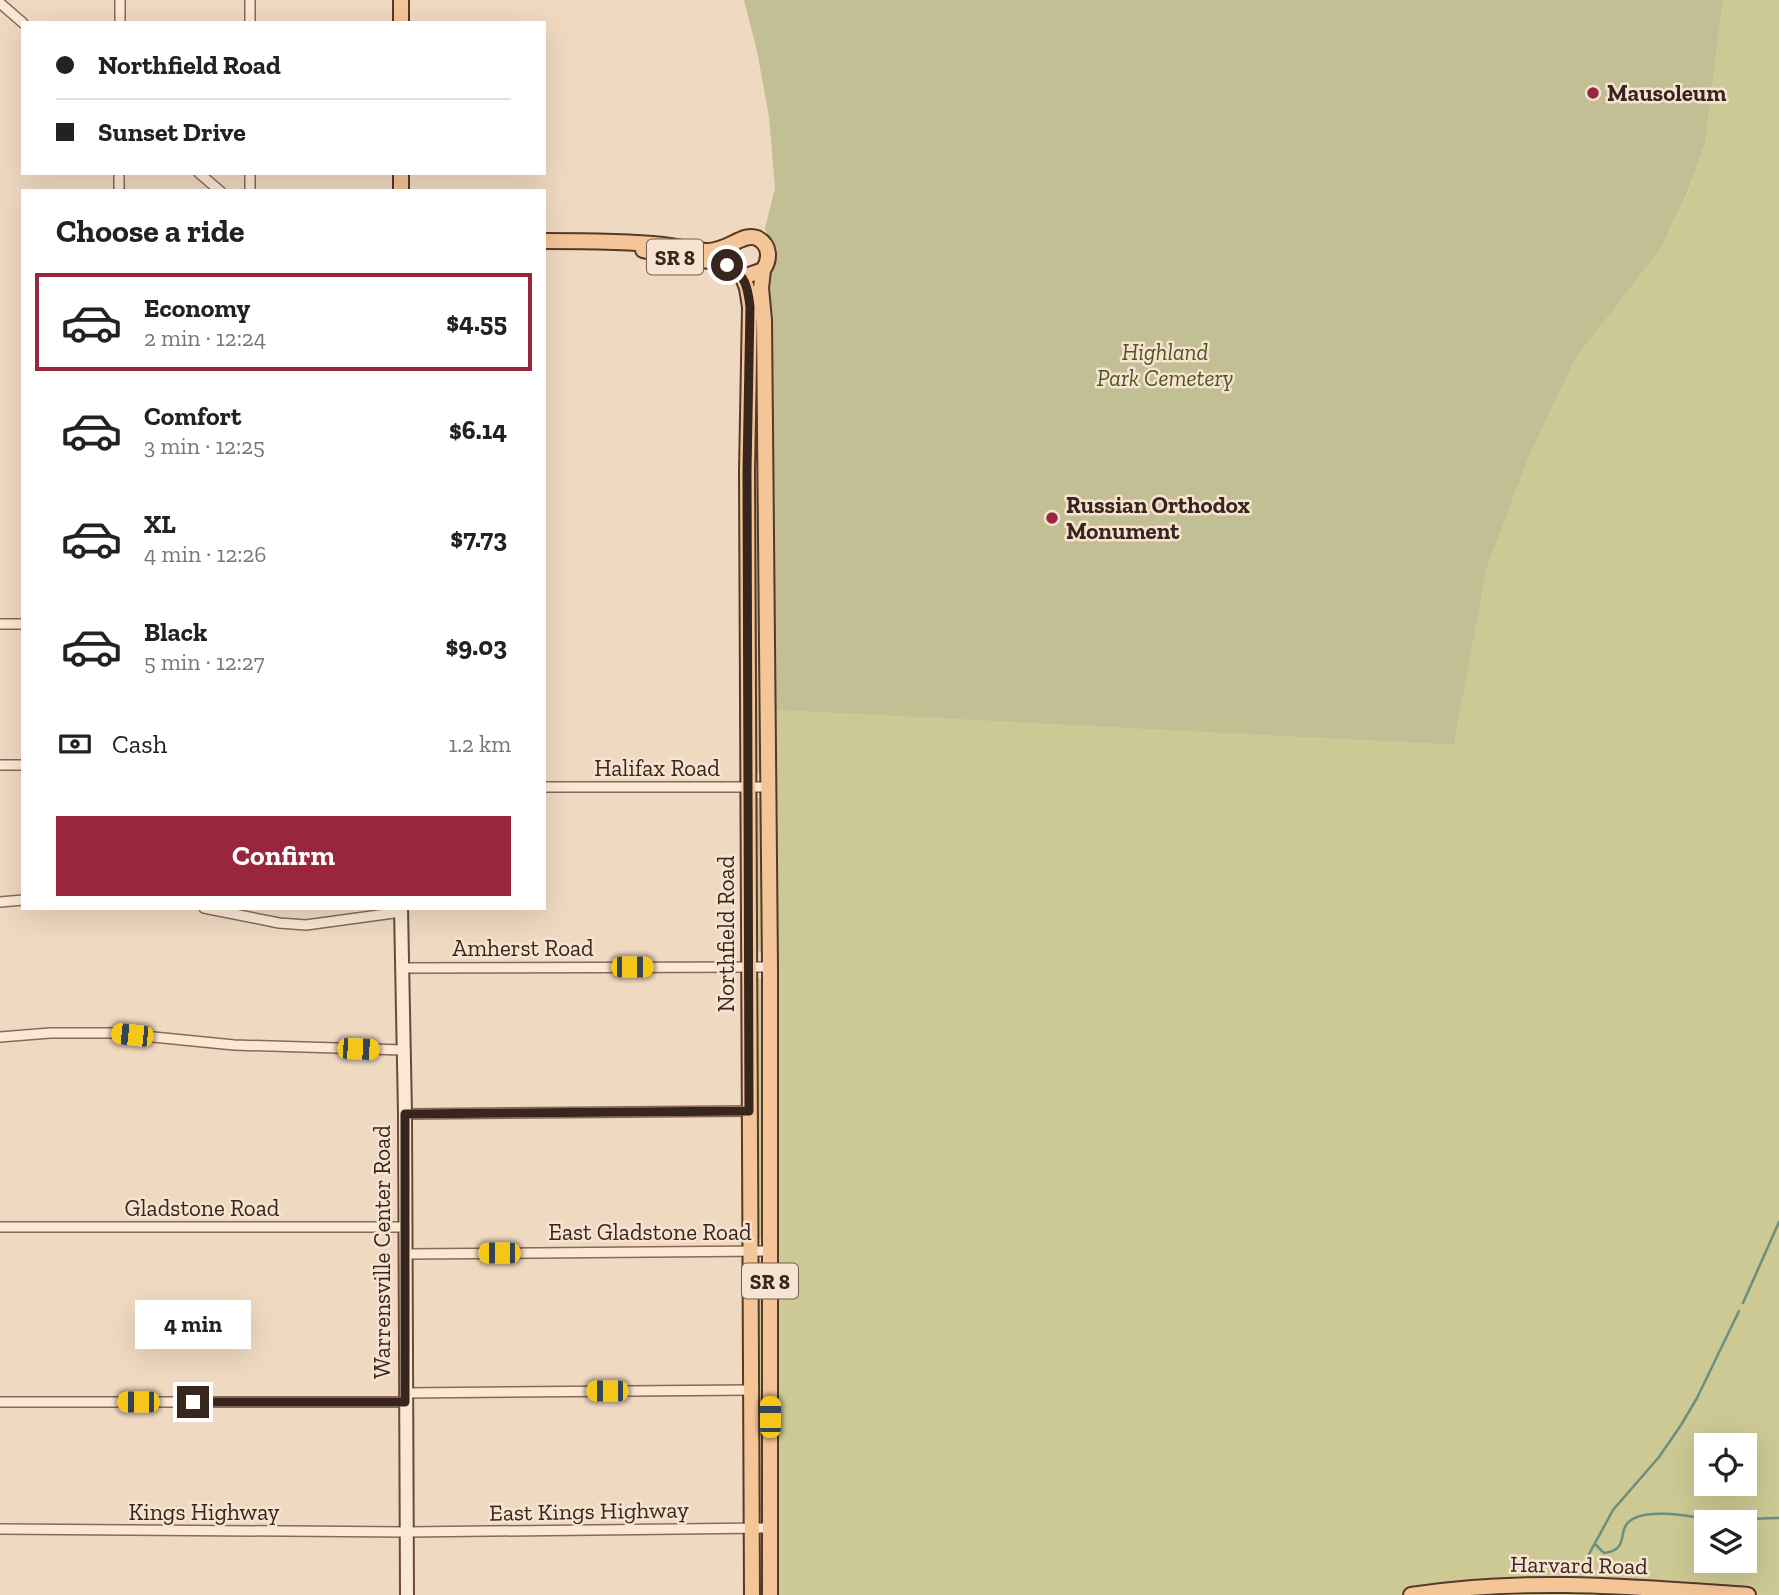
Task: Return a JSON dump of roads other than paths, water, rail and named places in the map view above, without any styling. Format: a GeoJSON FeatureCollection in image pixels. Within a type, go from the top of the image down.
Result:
{"type":"FeatureCollection","features":[{"type":"Feature","properties":{"kind":"main road"},"geometry":{"type":"LineString","coordinates":[[401,0],[401,21]]}},
{"type":"Feature","properties":{"kind":"main road","name":"SR 8"},"geometry":{"type":"LineString","coordinates":[[546,241],[662,245],[709,251],[726,249],[743,237],[752,237],[760,240],[767,249],[768,256],[763,270]]}},
{"type":"Feature","properties":{"kind":"main road","name":"SR 8"},"geometry":{"type":"LineString","coordinates":[[618,244],[659,255],[715,261],[737,271]]}},
{"type":"Feature","properties":{"kind":"main road"},"geometry":{"type":"LineString","coordinates":[[733,244],[729,258],[737,271],[751,276],[763,270]]}},
{"type":"Feature","properties":{"kind":"main road","name":"Northfield Road"},"geometry":{"type":"LineString","coordinates":[[763,270],[761,288],[764,320],[770,967],[770,1595]]}},
{"type":"Feature","properties":{"kind":"main road","name":"Northfield Road"},"geometry":{"type":"LineString","coordinates":[[737,271],[747,288],[750,307],[747,471],[752,1595]]}},
{"type":"Feature","properties":{"kind":"main road","name":"Warrensville Center Road"},"geometry":{"type":"LineString","coordinates":[[401,910],[405,1114],[407,1595]]}},
{"type":"Feature","properties":{"kind":"main road","name":"Harvard Road"},"geometry":{"type":"LineString","coordinates":[[1411,1595],[1454,1588],[1546,1584],[1748,1595]]}},
{"type":"Feature","properties":{"kind":"street"},"geometry":{"type":"LineString","coordinates":[[120,0],[120,21]]}},
{"type":"Feature","properties":{"kind":"street"},"geometry":{"type":"LineString","coordinates":[[250,0],[250,21]]}},
{"type":"Feature","properties":{"kind":"street"},"geometry":{"type":"LineString","coordinates":[[0,3],[21,21]]}},
{"type":"Feature","properties":{"kind":"street"},"geometry":{"type":"LineString","coordinates":[[201,175],[218,189]]}},
{"type":"Feature","properties":{"kind":"street"},"geometry":{"type":"LineString","coordinates":[[0,624],[21,624]]}},
{"type":"Feature","properties":{"kind":"street"},"geometry":{"type":"LineString","coordinates":[[0,765],[21,765]]}},
{"type":"Feature","properties":{"kind":"street","name":"Halifax Road"},"geometry":{"type":"LineString","coordinates":[[546,787],[769,787]]}},
{"type":"Feature","properties":{"kind":"street"},"geometry":{"type":"LineString","coordinates":[[0,902],[21,900]]}},
{"type":"Feature","properties":{"kind":"street"},"geometry":{"type":"LineString","coordinates":[[214,910],[279,923],[306,925],[401,910]]}},
{"type":"Feature","properties":{"kind":"street","name":"Amherst Road"},"geometry":{"type":"LineString","coordinates":[[401,968],[770,967]]}},
{"type":"Feature","properties":{"kind":"street"},"geometry":{"type":"LineString","coordinates":[[0,1037],[50,1033],[113,1033],[234,1045],[403,1050]]}},
{"type":"Feature","properties":{"kind":"street"},"geometry":{"type":"LineString","coordinates":[[405,1114],[749,1111]]}},
{"type":"Feature","properties":{"kind":"street","name":"Gladstone Road"},"geometry":{"type":"LineString","coordinates":[[0,1227],[405,1227]]}},
{"type":"Feature","properties":{"kind":"street","name":"East Gladstone Road"},"geometry":{"type":"LineString","coordinates":[[405,1254],[769,1251]]}},
{"type":"Feature","properties":{"kind":"street"},"geometry":{"type":"LineString","coordinates":[[0,1402],[405,1398],[751,1390]]}},
{"type":"Feature","properties":{"kind":"street","name":"East Kings Highway"},"geometry":{"type":"LineString","coordinates":[[407,1532],[771,1528]]}},
{"type":"Feature","properties":{"kind":"street","name":"Kings Highway"},"geometry":{"type":"LineString","coordinates":[[0,1530],[407,1532]]}},
{"type":"Feature","properties":{"kind":"waterway"},"geometry":{"type":"LineString","coordinates":[[1743,1303],[1779,1222]]}},
{"type":"Feature","properties":{"kind":"waterway"},"geometry":{"type":"LineString","coordinates":[[1588,1556],[1613,1510],[1659,1457],[1681,1425],[1739,1311]]}},
{"type":"Feature","properties":{"kind":"waterway"},"geometry":{"type":"LineString","coordinates":[[1595,1544],[1604,1553],[1613,1551],[1621,1542],[1623,1531],[1630,1521],[1646,1515],[1667,1514],[1726,1520],[1779,1518]]}},
{"type":"Feature","properties":{"kind":"place","name":"Mausoleum"},"geometry":{"type":"Point","coordinates":[1593,93]}},
{"type":"Feature","properties":{"kind":"place","name":"Russian Orthodox Monument"},"geometry":{"type":"Point","coordinates":[1052,518]}},
{"type":"Feature","properties":{"kind":"park label","name":"Highland Park Cemetery"},"geometry":{"type":"Point","coordinates":[1165,365]}}]}
